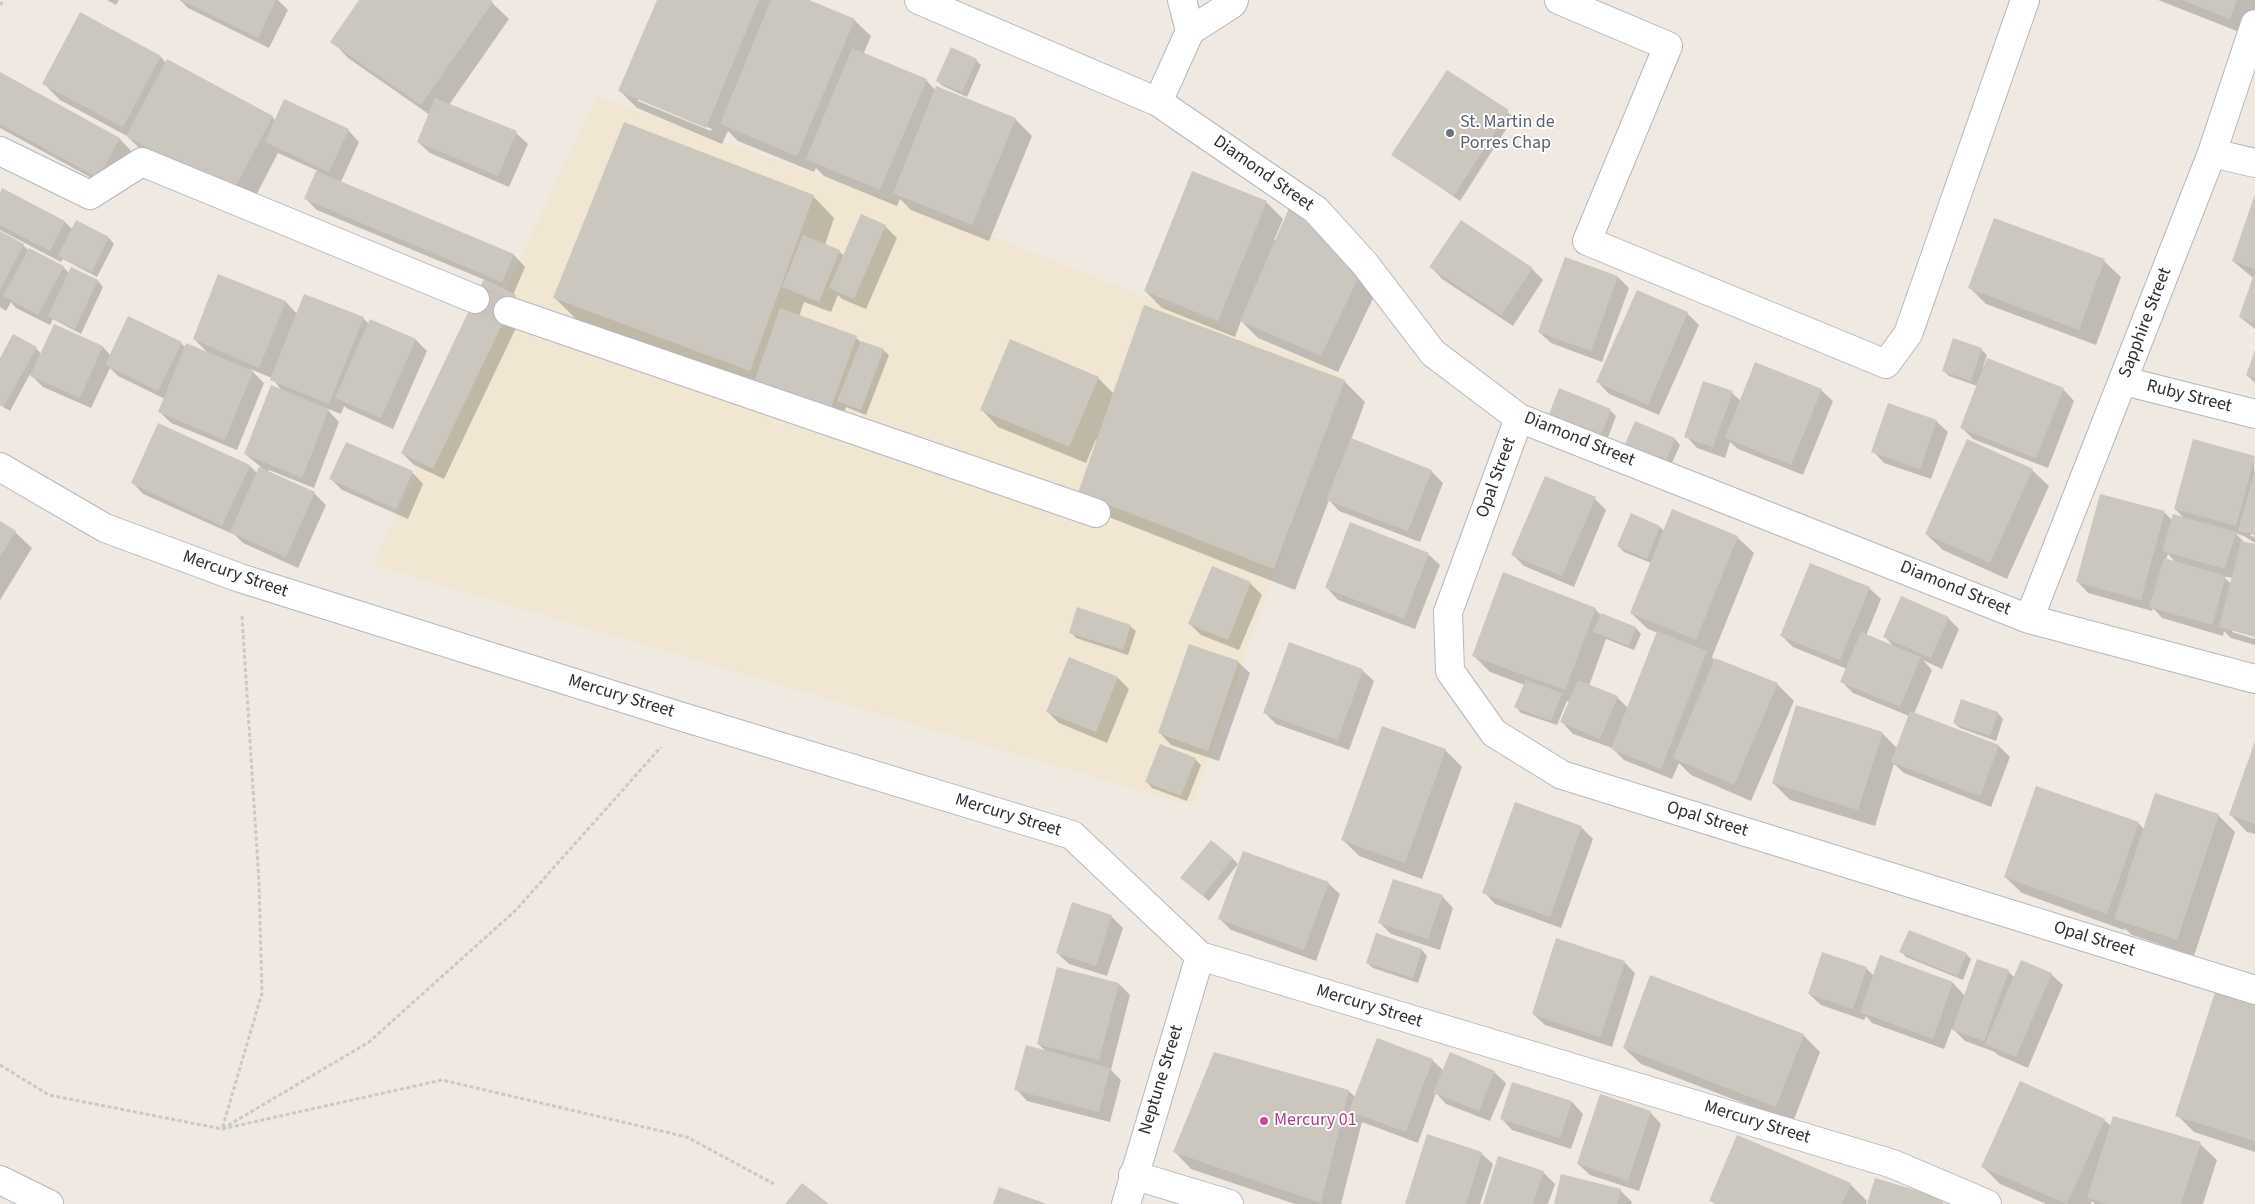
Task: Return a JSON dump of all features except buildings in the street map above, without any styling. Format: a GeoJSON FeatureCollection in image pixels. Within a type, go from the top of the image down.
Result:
{"type":"FeatureCollection","features":[{"type":"Feature","properties":{"kind":"street","name":"Diamond Street"},"geometry":{"type":"LineString","coordinates":[[919,0],[1158,102],[1316,210],[1365,264],[1434,353],[1520,418],[2029,618],[2255,679]]}},
{"type":"Feature","properties":{"kind":"street"},"geometry":{"type":"LineString","coordinates":[[1182,0],[1190,31]]}},
{"type":"Feature","properties":{"kind":"street"},"geometry":{"type":"LineString","coordinates":[[1158,102],[1190,31],[1232,4],[1234,0]]}},
{"type":"Feature","properties":{"kind":"street"},"geometry":{"type":"LineString","coordinates":[[1559,0],[1668,46],[1587,241],[1886,364],[1908,334],[2025,0]]}},
{"type":"Feature","properties":{"kind":"street","name":"Sapphire Street"},"geometry":{"type":"LineString","coordinates":[[2029,618],[2124,381],[2212,153],[2255,24]]}},
{"type":"Feature","properties":{"kind":"street"},"geometry":{"type":"LineString","coordinates":[[0,151],[90,196],[142,162],[475,299]]}},
{"type":"Feature","properties":{"kind":"street"},"geometry":{"type":"LineString","coordinates":[[2212,153],[2255,163]]}},
{"type":"Feature","properties":{"kind":"street"},"geometry":{"type":"LineString","coordinates":[[508,311],[1096,513]]}},
{"type":"Feature","properties":{"kind":"street","name":"Ruby Street"},"geometry":{"type":"LineString","coordinates":[[2124,381],[2255,414]]}},
{"type":"Feature","properties":{"kind":"street","name":"Opal Street"},"geometry":{"type":"LineString","coordinates":[[1520,418],[1448,612],[1450,671],[1494,733],[1562,775],[2255,990]]}},
{"type":"Feature","properties":{"kind":"street","name":"Mercury Street"},"geometry":{"type":"LineString","coordinates":[[0,468],[105,528],[240,578],[686,718],[1072,835],[1200,956],[1893,1164],[1987,1204]]}},
{"type":"Feature","properties":{"kind":"street","name":"Neptune Street"},"geometry":{"type":"LineString","coordinates":[[1126,1204],[1133,1175],[1200,956]]}},
{"type":"Feature","properties":{"kind":"street"},"geometry":{"type":"LineString","coordinates":[[1133,1175],[1229,1204]]}},
{"type":"Feature","properties":{"kind":"street"},"geometry":{"type":"LineString","coordinates":[[0,1180],[48,1204]]}},
{"type":"Feature","properties":{"kind":"path"},"geometry":{"type":"LineString","coordinates":[[0,5],[4,0]]}},
{"type":"Feature","properties":{"kind":"path"},"geometry":{"type":"LineString","coordinates":[[222,1129],[262,993],[259,882],[240,578]]}},
{"type":"Feature","properties":{"kind":"path"},"geometry":{"type":"LineString","coordinates":[[222,1129],[369,1042],[516,910],[686,718]]}},
{"type":"Feature","properties":{"kind":"path"},"geometry":{"type":"LineString","coordinates":[[0,1065],[49,1095],[222,1129],[442,1080],[687,1137],[774,1184]]}},
{"type":"Feature","properties":{"kind":"shaded area"},"geometry":{"type":"Polygon","coordinates":[[[597,97],[988,235],[1344,375],[1192,806],[373,565],[597,97]]]}},
{"type":"Feature","properties":{"kind":"tunnel"},"geometry":{"type":"LineString","coordinates":[[475,299],[508,311]]}},
{"type":"Feature","properties":{"kind":"place","name":"St. Martin de Porres Chap"},"geometry":{"type":"Point","coordinates":[1450,133]}},
{"type":"Feature","properties":{"kind":"place","name":"Mercury 01"},"geometry":{"type":"Point","coordinates":[1264,1121]}}]}
